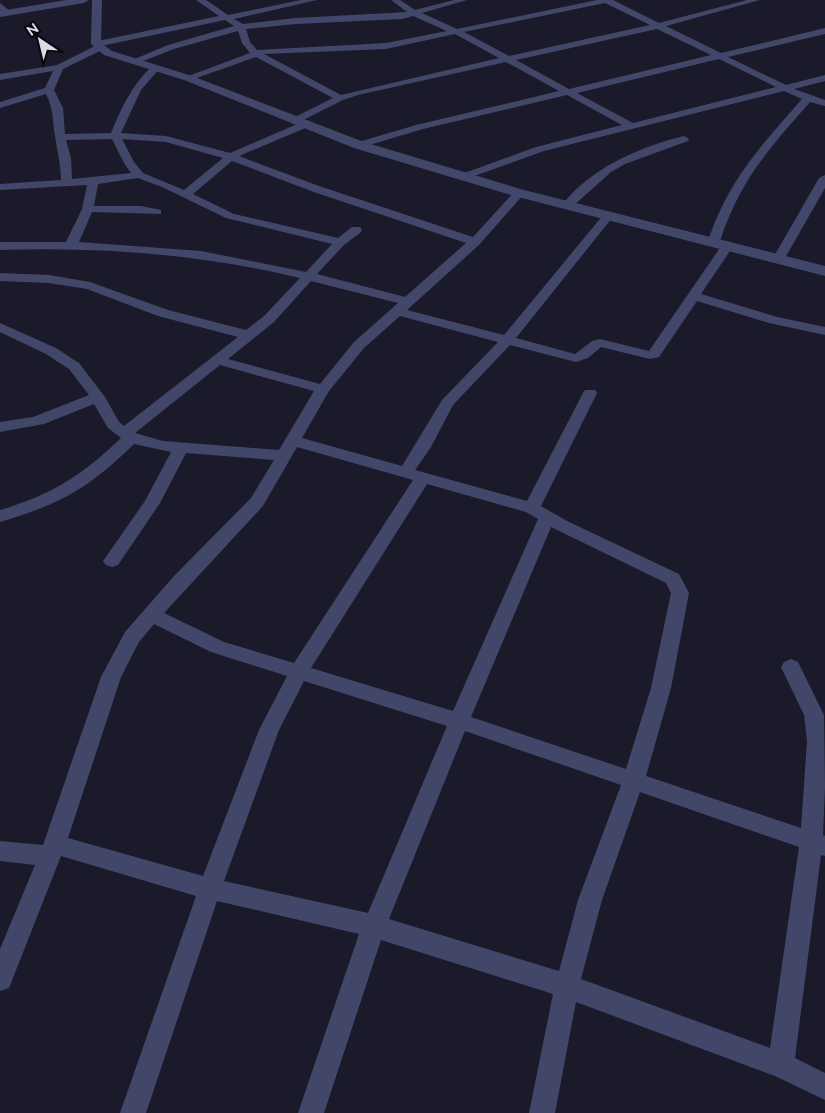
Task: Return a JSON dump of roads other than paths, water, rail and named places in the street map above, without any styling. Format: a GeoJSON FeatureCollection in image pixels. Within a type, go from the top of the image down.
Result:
{"type":"FeatureCollection","features":[{"type":"Feature","properties":{"kind":"street"},"geometry":{"type":"LineString","coordinates":[[2,11],[84,0]]}},
{"type":"Feature","properties":{"kind":"street"},"geometry":{"type":"LineString","coordinates":[[97,0],[98,46]]}},
{"type":"Feature","properties":{"kind":"street"},"geometry":{"type":"LineString","coordinates":[[200,0],[241,27],[246,43],[256,53],[340,98]]}},
{"type":"Feature","properties":{"kind":"street"},"geometry":{"type":"LineString","coordinates":[[268,0],[282,5],[290,11],[296,21]]}},
{"type":"Feature","properties":{"kind":"street"},"geometry":{"type":"LineString","coordinates":[[0,77],[59,67],[98,46],[282,5],[313,0]]}},
{"type":"Feature","properties":{"kind":"street"},"geometry":{"type":"LineString","coordinates":[[395,0],[416,14],[455,31],[631,126]]}},
{"type":"Feature","properties":{"kind":"street"},"geometry":{"type":"LineString","coordinates":[[135,61],[171,47],[241,27],[296,21],[416,14],[463,0]]}},
{"type":"Feature","properties":{"kind":"street"},"geometry":{"type":"LineString","coordinates":[[188,78],[256,53],[284,49],[378,46],[607,0],[808,98],[825,103]]}},
{"type":"Feature","properties":{"kind":"street"},"geometry":{"type":"LineString","coordinates":[[186,194],[231,156],[301,123],[340,98],[658,26],[756,0]]}},
{"type":"Feature","properties":{"kind":"street"},"geometry":{"type":"LineString","coordinates":[[359,145],[402,131],[825,31]]}},
{"type":"Feature","properties":{"kind":"street"},"geometry":{"type":"LineString","coordinates":[[98,46],[135,61],[188,78],[359,145],[519,193],[714,241],[825,271]]}},
{"type":"Feature","properties":{"kind":"street"},"geometry":{"type":"LineString","coordinates":[[0,105],[49,90],[59,67]]}},
{"type":"Feature","properties":{"kind":"street"},"geometry":{"type":"LineString","coordinates":[[115,135],[146,75],[155,68]]}},
{"type":"Feature","properties":{"kind":"street"},"geometry":{"type":"LineString","coordinates":[[463,177],[540,149],[825,78]]}},
{"type":"Feature","properties":{"kind":"street"},"geometry":{"type":"LineString","coordinates":[[49,90],[58,108],[60,137],[66,158],[67,183]]}},
{"type":"Feature","properties":{"kind":"street"},"geometry":{"type":"LineString","coordinates":[[714,241],[724,211],[753,161],[808,98]]}},
{"type":"Feature","properties":{"kind":"street"},"geometry":{"type":"LineString","coordinates":[[115,135],[129,162],[139,175],[247,221],[340,242]]}},
{"type":"Feature","properties":{"kind":"street"},"geometry":{"type":"LineString","coordinates":[[60,137],[115,135],[167,139],[231,156],[293,180],[475,242]]}},
{"type":"Feature","properties":{"kind":"street"},"geometry":{"type":"LineString","coordinates":[[568,205],[614,166],[633,156],[684,139]]}},
{"type":"Feature","properties":{"kind":"street"},"geometry":{"type":"LineString","coordinates":[[0,187],[93,182],[139,175]]}},
{"type":"Feature","properties":{"kind":"street"},"geometry":{"type":"LineString","coordinates":[[779,258],[825,178]]}},
{"type":"Feature","properties":{"kind":"street"},"geometry":{"type":"LineString","coordinates":[[71,245],[88,209],[93,182]]}},
{"type":"Feature","properties":{"kind":"street"},"geometry":{"type":"LineString","coordinates":[[2,969],[53,850],[111,677],[132,637],[180,581],[257,502],[323,389],[359,345],[475,242],[519,193]]}},
{"type":"Feature","properties":{"kind":"street"},"geometry":{"type":"LineString","coordinates":[[88,209],[141,209],[157,212]]}},
{"type":"Feature","properties":{"kind":"street"},"geometry":{"type":"LineString","coordinates":[[133,1113],[210,889],[269,730],[299,671],[414,476],[423,447],[448,403],[506,341],[608,216]]}},
{"type":"Feature","properties":{"kind":"street"},"geometry":{"type":"LineString","coordinates":[[0,516],[44,501],[89,477],[128,436],[216,360],[269,319],[340,242],[356,230]]}},
{"type":"Feature","properties":{"kind":"street"},"geometry":{"type":"LineString","coordinates":[[0,246],[71,245],[201,255],[310,276],[506,341],[576,358],[584,356],[594,345],[600,343],[650,355],[654,354],[692,295],[728,245]]}},
{"type":"Feature","properties":{"kind":"street"},"geometry":{"type":"LineString","coordinates":[[0,277],[49,279],[90,286],[163,313],[248,335]]}},
{"type":"Feature","properties":{"kind":"street"},"geometry":{"type":"LineString","coordinates":[[692,295],[774,320],[825,331]]}},
{"type":"Feature","properties":{"kind":"street"},"geometry":{"type":"LineString","coordinates":[[0,327],[51,351],[74,366],[98,397],[113,425],[128,436],[163,446],[285,456]]}},
{"type":"Feature","properties":{"kind":"street"},"geometry":{"type":"LineString","coordinates":[[216,360],[323,389]]}},
{"type":"Feature","properties":{"kind":"street"},"geometry":{"type":"LineString","coordinates":[[311,1113],[374,926],[459,721],[539,512],[590,393]]}},
{"type":"Feature","properties":{"kind":"street"},"geometry":{"type":"LineString","coordinates":[[0,427],[18,426],[44,420],[98,397]]}},
{"type":"Feature","properties":{"kind":"street"},"geometry":{"type":"LineString","coordinates":[[294,441],[539,512],[673,579],[678,586],[680,593],[661,688],[634,779],[590,900],[567,986],[542,1113]]}},
{"type":"Feature","properties":{"kind":"street"},"geometry":{"type":"LineString","coordinates":[[112,561],[152,503],[181,447]]}},
{"type":"Feature","properties":{"kind":"street"},"geometry":{"type":"LineString","coordinates":[[152,615],[218,648],[459,721],[634,779],[818,844]]}},
{"type":"Feature","properties":{"kind":"street"},"geometry":{"type":"LineString","coordinates":[[781,1065],[818,844],[817,741],[814,715],[791,667]]}},
{"type":"Feature","properties":{"kind":"street"},"geometry":{"type":"LineString","coordinates":[[0,851],[53,850],[210,889],[374,926],[567,986],[781,1065],[825,1087]]}}]}
